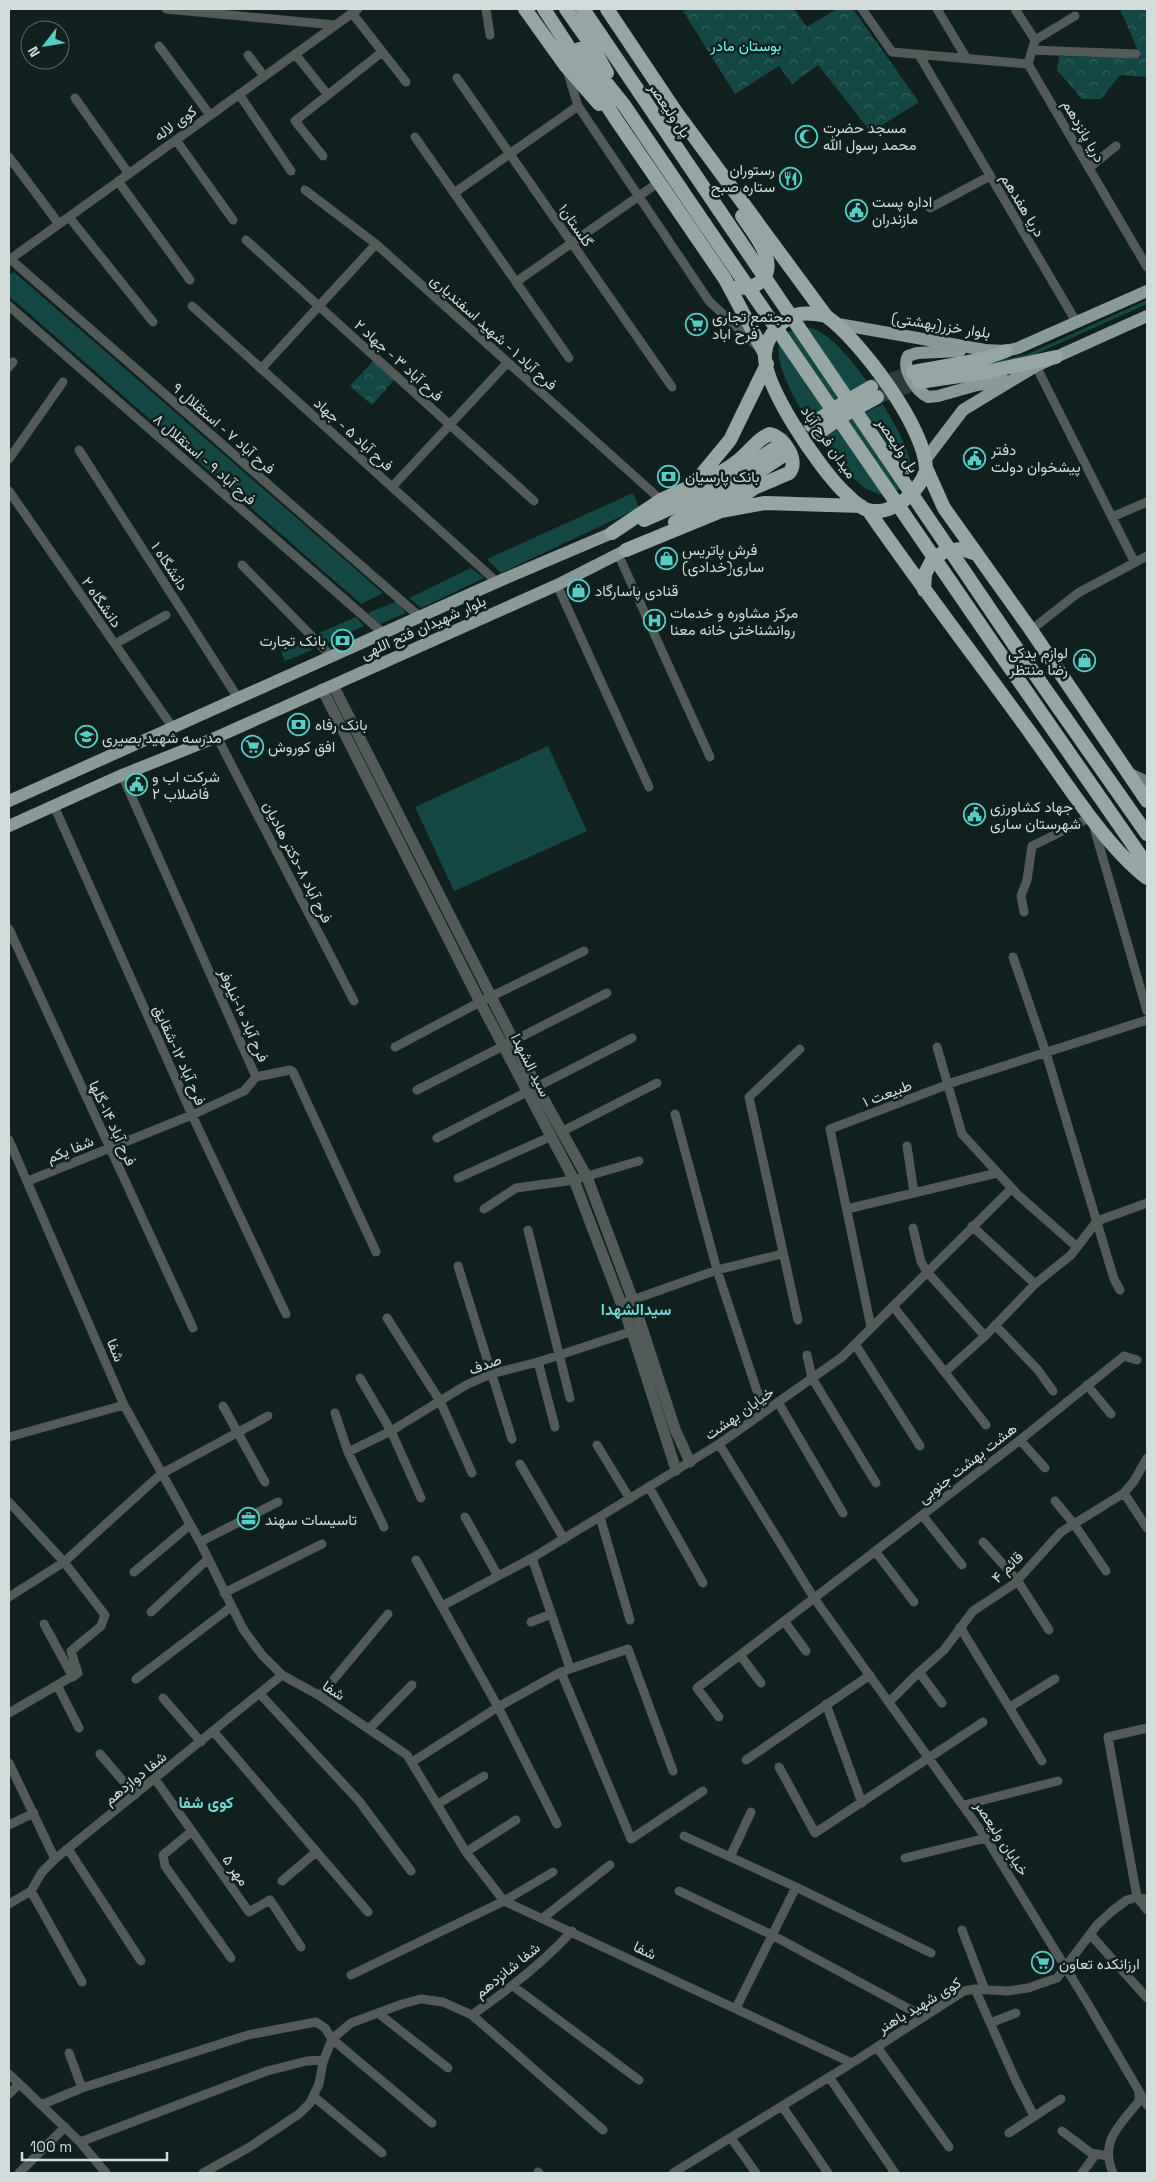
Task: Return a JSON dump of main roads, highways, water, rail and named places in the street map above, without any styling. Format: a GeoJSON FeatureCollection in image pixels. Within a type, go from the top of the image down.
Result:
{"type":"FeatureCollection","features":[{"type":"Feature","properties":{"kind":"highway"},"geometry":{"type":"LineString","coordinates":[[525,9],[565,66],[586,91],[617,122]]}},
{"type":"Feature","properties":{"kind":"highway"},"geometry":{"type":"LineString","coordinates":[[546,9],[617,122]]}},
{"type":"Feature","properties":{"kind":"highway"},"geometry":{"type":"LineString","coordinates":[[546,9],[624,105],[1001,655],[1145,861]]}},
{"type":"Feature","properties":{"kind":"highway"},"geometry":{"type":"LineString","coordinates":[[566,9],[594,49],[624,105]]}},
{"type":"Feature","properties":{"kind":"highway","name":"پل ولیعصر"},"geometry":{"type":"LineString","coordinates":[[583,9],[1015,646],[1147,834]]}},
{"type":"Feature","properties":{"kind":"highway"},"geometry":{"type":"LineString","coordinates":[[600,9],[630,44]]}},
{"type":"Feature","properties":{"kind":"highway"},"geometry":{"type":"LineString","coordinates":[[607,9],[676,112],[765,252],[768,269],[763,279],[756,285],[741,288],[733,286],[725,279]]}},
{"type":"Feature","properties":{"kind":"highway"},"geometry":{"type":"LineString","coordinates":[[676,112],[826,316],[838,324],[880,374],[909,420],[944,508],[1031,630],[1147,801]]}},
{"type":"Feature","properties":{"kind":"highway","name":"میدان فرح آباد"},"geometry":{"type":"LineString","coordinates":[[617,122],[725,279],[766,359],[775,391],[816,458],[838,486],[864,508],[1092,817],[1120,852],[1147,878]]}},
{"type":"Feature","properties":{"kind":"highway"},"geometry":{"type":"LineString","coordinates":[[766,359],[771,334],[783,321],[797,313],[826,316]]}},
{"type":"Feature","properties":{"kind":"highway"},"geometry":{"type":"LineString","coordinates":[[1006,351],[916,377],[986,372],[1056,357]]}},
{"type":"Feature","properties":{"kind":"highway","name":"بلوار شهیدان فتح اللهی"},"geometry":{"type":"LineString","coordinates":[[612,533],[661,500],[692,486],[730,440],[766,359]]}},
{"type":"Feature","properties":{"kind":"highway"},"geometry":{"type":"LineString","coordinates":[[814,429],[840,405],[874,392]]}},
{"type":"Feature","properties":{"kind":"highway"},"geometry":{"type":"LineString","coordinates":[[692,486],[711,478],[739,460],[764,436],[770,434],[781,439],[795,464],[793,469],[789,473],[754,488],[721,512]]}},
{"type":"Feature","properties":{"kind":"highway"},"geometry":{"type":"LineString","coordinates":[[612,533],[700,495],[781,450],[736,487],[622,552]]}},
{"type":"Feature","properties":{"kind":"highway"},"geometry":{"type":"LineString","coordinates":[[864,508],[885,510],[902,503],[917,488],[926,465]]}},
{"type":"Feature","properties":{"kind":"highway","name":"بلوار شهیدان فتح اللهی"},"geometry":{"type":"LineString","coordinates":[[622,552],[721,512],[765,503],[864,508]]}},
{"type":"Feature","properties":{"kind":"highway"},"geometry":{"type":"LineString","coordinates":[[924,590],[925,574],[932,560],[939,555],[946,551],[961,549],[977,554]]}},
{"type":"Feature","properties":{"kind":"main road","name":"بلوار خزر(بهشتی)"},"geometry":{"type":"LineString","coordinates":[[838,324],[985,350],[1006,351],[1033,342],[1147,291]]}},
{"type":"Feature","properties":{"kind":"main road"},"geometry":{"type":"LineString","coordinates":[[926,465],[963,410],[1036,366],[1147,316]]}},
{"type":"Feature","properties":{"kind":"main road"},"geometry":{"type":"LineString","coordinates":[[985,350],[917,353],[908,356],[905,361],[906,368],[920,391],[928,397],[938,396],[977,384],[1012,380]]}},
{"type":"Feature","properties":{"kind":"main road","name":"بلوار شهیدان فتح اللهی"},"geometry":{"type":"LineString","coordinates":[[9,801],[497,582],[612,533]]}},
{"type":"Feature","properties":{"kind":"main road","name":"بلوار شهیدان فتح اللهی"},"geometry":{"type":"LineString","coordinates":[[9,826],[122,775],[218,737],[557,585],[622,552]]}},
{"type":"Feature","properties":{"kind":"main road"},"geometry":{"type":"LineString","coordinates":[[1130,774],[1147,782]]}},
{"type":"Feature","properties":{"kind":"tunnel"},"geometry":{"type":"LineString","coordinates":[[871,387],[913,372]]}},
{"type":"Feature","properties":{"kind":"tunnel"},"geometry":{"type":"LineString","coordinates":[[877,397],[919,382]]}},
{"type":"Feature","properties":{"kind":"tunnel"},"geometry":{"type":"LineString","coordinates":[[778,446],[811,425]]}},
{"type":"Feature","properties":{"kind":"place","name":"مسجد حضرت محمد رسول الله"},"geometry":{"type":"Point","coordinates":[807,136]}},
{"type":"Feature","properties":{"kind":"place","name":"رستوران ستاره صبح"},"geometry":{"type":"Point","coordinates":[791,178]}},
{"type":"Feature","properties":{"kind":"place","name":"اداره پست مازندران"},"geometry":{"type":"Point","coordinates":[856,210]}},
{"type":"Feature","properties":{"kind":"place","name":"مجتمع تجاری فرح اباد"},"geometry":{"type":"Point","coordinates":[696,325]}},
{"type":"Feature","properties":{"kind":"place","name":"دفتر پیشخوان دولت"},"geometry":{"type":"Point","coordinates":[975,458]}},
{"type":"Feature","properties":{"kind":"place","name":"بانک پارسیان"},"geometry":{"type":"Point","coordinates":[669,476]}},
{"type":"Feature","properties":{"kind":"place","name":"فرش پاتریس (خدادی)ساری"},"geometry":{"type":"Point","coordinates":[666,558]}},
{"type":"Feature","properties":{"kind":"place","name":"قنادی پاسارگاد"},"geometry":{"type":"Point","coordinates":[579,590]}},
{"type":"Feature","properties":{"kind":"place","name":"مرکز مشاوره و خدمات روانشناختی خانه معنا"},"geometry":{"type":"Point","coordinates":[654,621]}},
{"type":"Feature","properties":{"kind":"place","name":"بانک تجارت"},"geometry":{"type":"Point","coordinates":[342,640]}},
{"type":"Feature","properties":{"kind":"place","name":"لوازم یدکی رضا منتظر"},"geometry":{"type":"Point","coordinates":[1084,661]}},
{"type":"Feature","properties":{"kind":"place","name":"بانک رفاه"},"geometry":{"type":"Point","coordinates":[299,724]}},
{"type":"Feature","properties":{"kind":"place","name":"مدرسه شهید بصیری"},"geometry":{"type":"Point","coordinates":[86,737]}},
{"type":"Feature","properties":{"kind":"place","name":"افق کوروش"},"geometry":{"type":"Point","coordinates":[252,746]}},
{"type":"Feature","properties":{"kind":"place","name":"شرکت اب و فاضلاب ۲"},"geometry":{"type":"Point","coordinates":[136,785]}},
{"type":"Feature","properties":{"kind":"place","name":"جهاد کشاورزی شهرستان ساری"},"geometry":{"type":"Point","coordinates":[974,815]}},
{"type":"Feature","properties":{"kind":"place","name":"تاسیسات سهند"},"geometry":{"type":"Point","coordinates":[249,1519]}},
{"type":"Feature","properties":{"kind":"place","name":"ارزانکده تعاون"},"geometry":{"type":"Point","coordinates":[1043,1963]}},
{"type":"Feature","properties":{"kind":"district","name":"سیدالشهدا"},"geometry":{"type":"Point","coordinates":[636,1309]}},
{"type":"Feature","properties":{"kind":"district","name":"کوی شفا"},"geometry":{"type":"Point","coordinates":[206,1802]}},
{"type":"Feature","properties":{"kind":"park label","name":"بوستان مادر"},"geometry":{"type":"Point","coordinates":[746,45]}}]}
